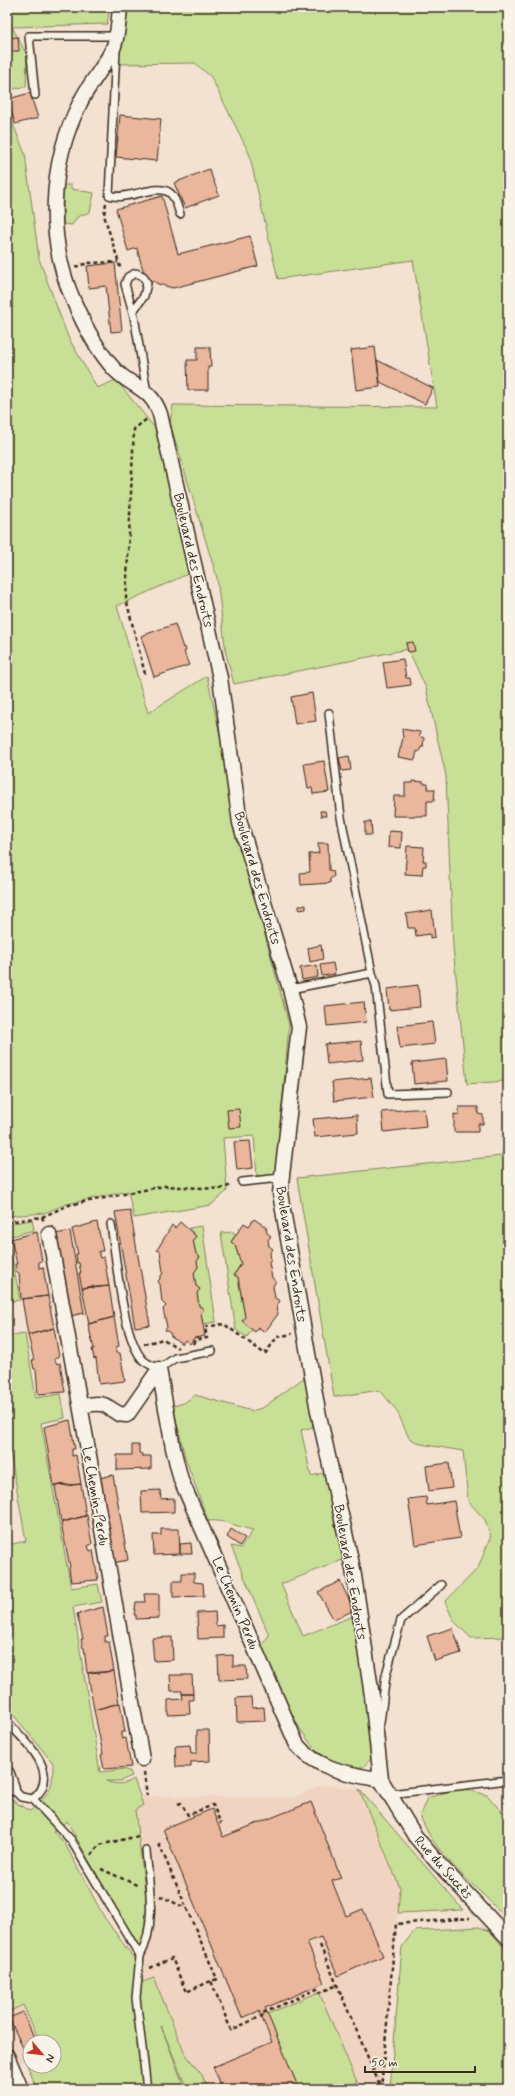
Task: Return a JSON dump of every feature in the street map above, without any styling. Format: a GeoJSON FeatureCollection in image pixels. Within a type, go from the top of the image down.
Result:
{"type":"FeatureCollection","features":[{"type":"Feature","properties":{"kind":"street","name":"Boulevard des Endroits"},"geometry":{"type":"LineString","coordinates":[[120,7],[117,36],[109,55],[80,101],[62,148],[55,190],[55,213],[59,253],[63,271],[80,314],[102,353],[119,374],[147,393],[155,401],[160,414],[220,678],[240,823],[290,989],[298,1027],[280,1193],[318,1411],[353,1569],[372,1696],[377,1745]]}},
{"type":"Feature","properties":{"kind":"street","name":"Le Chemin-Perdu"},"geometry":{"type":"LineString","coordinates":[[48,1234],[82,1406],[92,1475],[142,1759]]}},
{"type":"Feature","properties":{"kind":"street"},"geometry":{"type":"LineString","coordinates":[[82,1406],[99,1404],[104,1405],[118,1414],[126,1415],[159,1369]]}},
{"type":"Feature","properties":{"kind":"street","name":"Le Chemin Perdu"},"geometry":{"type":"LineString","coordinates":[[159,1369],[173,1448],[181,1480],[297,1745],[314,1761],[338,1771],[381,1780]]}},
{"type":"Feature","properties":{"kind":"street","name":"Rue du Succès"},"geometry":{"type":"LineString","coordinates":[[377,1745],[381,1780],[415,1836],[508,1938]]}},
{"type":"Feature","properties":{"kind":"street"},"geometry":{"type":"LineString","coordinates":[[7,1774],[12,1788]]}},
{"type":"Feature","properties":{"kind":"street"},"geometry":{"type":"LineString","coordinates":[[7,2056],[21,2089]]}},
{"type":"Feature","properties":{"kind":"lane"},"geometry":{"type":"LineString","coordinates":[[35,95],[30,36],[117,36],[109,196],[118,197],[153,190],[166,190],[173,196],[180,214]]}},
{"type":"Feature","properties":{"kind":"lane"},"geometry":{"type":"LineString","coordinates":[[133,311],[144,296],[147,283],[143,276],[136,273],[128,277],[125,284],[133,311],[147,393]]}},
{"type":"Feature","properties":{"kind":"lane"},"geometry":{"type":"LineString","coordinates":[[329,713],[341,817],[372,973],[376,986],[388,1094],[448,1092]]}},
{"type":"Feature","properties":{"kind":"lane"},"geometry":{"type":"LineString","coordinates":[[290,989],[372,973]]}},
{"type":"Feature","properties":{"kind":"lane"},"geometry":{"type":"LineString","coordinates":[[242,1182],[281,1178]]}},
{"type":"Feature","properties":{"kind":"lane"},"geometry":{"type":"LineString","coordinates":[[111,1224],[126,1323],[143,1360],[159,1369],[175,1358],[212,1351]]}},
{"type":"Feature","properties":{"kind":"lane"},"geometry":{"type":"LineString","coordinates":[[377,1745],[386,1675],[401,1620],[441,1585]]}},
{"type":"Feature","properties":{"kind":"lane"},"geometry":{"type":"LineString","coordinates":[[7,1722],[27,1744],[42,1766],[45,1782],[42,1792],[33,1799]]}},
{"type":"Feature","properties":{"kind":"lane"},"geometry":{"type":"LineString","coordinates":[[390,1794],[508,1780]]}},
{"type":"Feature","properties":{"kind":"lane"},"geometry":{"type":"LineString","coordinates":[[12,1788],[21,1797],[33,1799],[71,1840],[140,1956]]}},
{"type":"Feature","properties":{"kind":"lane"},"geometry":{"type":"LineString","coordinates":[[146,1850],[150,1891],[148,1937],[140,1956],[136,1998],[148,2089]]}},
{"type":"Feature","properties":{"kind":"path"},"geometry":{"type":"LineString","coordinates":[[109,196],[104,215],[125,284]]}},
{"type":"Feature","properties":{"kind":"path"},"geometry":{"type":"LineString","coordinates":[[63,271],[88,263],[118,262]]}},
{"type":"Feature","properties":{"kind":"path"},"geometry":{"type":"LineString","coordinates":[[146,674],[126,599],[134,429],[145,419],[160,414]]}},
{"type":"Feature","properties":{"kind":"path"},"geometry":{"type":"LineString","coordinates":[[42,1217],[69,1205],[164,1186],[220,1189],[242,1182]]}},
{"type":"Feature","properties":{"kind":"path"},"geometry":{"type":"LineString","coordinates":[[7,1222],[35,1218]]}},
{"type":"Feature","properties":{"kind":"path"},"geometry":{"type":"LineString","coordinates":[[195,1341],[207,1338],[205,1327],[224,1324],[265,1354],[277,1337],[286,1335]]}},
{"type":"Feature","properties":{"kind":"path"},"geometry":{"type":"LineString","coordinates":[[136,1346],[158,1339],[164,1339],[178,1348],[183,1348]]}},
{"type":"Feature","properties":{"kind":"path"},"geometry":{"type":"LineString","coordinates":[[142,1759],[147,1796]]}},
{"type":"Feature","properties":{"kind":"path"},"geometry":{"type":"LineString","coordinates":[[178,1804],[181,1803],[188,1815],[213,1805],[221,1824]]}},
{"type":"Feature","properties":{"kind":"path"},"geometry":{"type":"LineString","coordinates":[[139,1836],[99,1846],[85,1862],[186,1908]]}},
{"type":"Feature","properties":{"kind":"path"},"geometry":{"type":"LineString","coordinates":[[139,1972],[172,1958],[186,1992],[217,1979],[159,1844]]}},
{"type":"Feature","properties":{"kind":"path"},"geometry":{"type":"LineString","coordinates":[[381,2089],[396,1924],[488,1916]]}},
{"type":"Feature","properties":{"kind":"path"},"geometry":{"type":"LineString","coordinates":[[320,1945],[381,2089]]}},
{"type":"Feature","properties":{"kind":"path"},"geometry":{"type":"LineString","coordinates":[[211,1982],[231,2030],[264,2015],[263,2013],[317,1990],[319,1993],[337,1985]]}},
{"type":"Feature","properties":{"kind":"shaded area"},"geometry":{"type":"Polygon","coordinates":[[[321,1785],[359,1789],[400,1888],[381,2089],[185,2089],[139,1972],[146,1907],[133,1796],[293,1798],[321,1785]]]}},
{"type":"Feature","properties":{"kind":"shaded area"},"geometry":{"type":"Polygon","coordinates":[[[23,2005],[36,2034],[22,2034],[22,2062],[18,2064],[7,2040],[7,2012],[23,2005]]]}},
{"type":"Feature","properties":{"kind":"green space"},"geometry":{"type":"Polygon","coordinates":[[[7,7],[110,7],[107,24],[12,27],[27,55],[26,86],[7,91],[7,7]]]}},
{"type":"Feature","properties":{"kind":"green space"},"geometry":{"type":"Polygon","coordinates":[[[124,7],[508,7],[508,1105],[504,1081],[467,1084],[453,947],[446,776],[426,688],[408,649],[234,684],[226,654],[217,578],[170,423],[173,405],[437,407],[413,260],[278,279],[249,153],[211,77],[195,63],[119,64],[124,7]]]}},
{"type":"Feature","properties":{"kind":"green space"},"geometry":{"type":"Polygon","coordinates":[[[7,109],[25,154],[39,259],[68,337],[97,388],[116,380],[155,428],[190,573],[117,606],[148,713],[207,676],[262,923],[289,1025],[276,1175],[257,1176],[254,1136],[223,1138],[227,1191],[211,1205],[134,1218],[128,1191],[67,1204],[44,1213],[7,1216],[7,109]]]}},
{"type":"Feature","properties":{"kind":"green space"},"geometry":{"type":"Polygon","coordinates":[[[63,185],[71,185],[71,189],[94,193],[90,212],[77,217],[72,225],[63,224],[63,185]]]}},
{"type":"Feature","properties":{"kind":"green space"},"geometry":{"type":"Polygon","coordinates":[[[508,1140],[508,1637],[471,1638],[454,1621],[445,1602],[478,1568],[491,1536],[485,1520],[468,1501],[463,1451],[421,1444],[409,1438],[397,1411],[380,1390],[334,1397],[297,1178],[501,1156],[508,1140]]]}},
{"type":"Feature","properties":{"kind":"green space"},"geometry":{"type":"Polygon","coordinates":[[[32,1220],[34,1230],[8,1237],[20,1300],[7,1302],[7,1224],[32,1220]]]}},
{"type":"Feature","properties":{"kind":"green space"},"geometry":{"type":"Polygon","coordinates":[[[202,1226],[216,1322],[203,1324],[201,1313],[204,1309],[199,1306],[197,1293],[200,1289],[196,1286],[194,1273],[198,1267],[197,1261],[200,1257],[196,1254],[193,1240],[196,1236],[189,1228],[202,1226]]]}},
{"type":"Feature","properties":{"kind":"green space"},"geometry":{"type":"Polygon","coordinates":[[[233,1232],[236,1234],[231,1242],[235,1245],[241,1264],[234,1274],[238,1277],[245,1317],[242,1321],[252,1330],[247,1337],[236,1330],[221,1233],[233,1232]]]}},
{"type":"Feature","properties":{"kind":"green space"},"geometry":{"type":"Polygon","coordinates":[[[7,1313],[11,1336],[25,1334],[36,1398],[61,1394],[65,1418],[41,1423],[71,1588],[98,1584],[102,1602],[73,1607],[100,1772],[126,1769],[127,1771],[130,1771],[132,1776],[120,1781],[106,1781],[120,1784],[134,1779],[143,1805],[135,1810],[147,1906],[142,1946],[137,1947],[67,1821],[53,1832],[64,1842],[104,1917],[135,1960],[143,1982],[154,1978],[184,2052],[202,2075],[208,2089],[187,2089],[161,2026],[185,2089],[37,2089],[31,2074],[62,2074],[62,2034],[36,2034],[23,2005],[8,2012],[7,2010],[7,1797],[30,1811],[49,1790],[52,1780],[53,1763],[7,1707],[7,1545],[26,1541],[7,1434],[7,1313]]]}},
{"type":"Feature","properties":{"kind":"green space"},"geometry":{"type":"Polygon","coordinates":[[[305,1377],[313,1427],[301,1430],[311,1476],[324,1473],[345,1559],[281,1584],[303,1636],[356,1615],[371,1727],[372,1758],[363,1767],[339,1765],[323,1756],[301,1731],[292,1715],[264,1653],[262,1645],[269,1635],[231,1546],[241,1548],[253,1530],[220,1521],[208,1521],[185,1457],[173,1406],[184,1403],[195,1395],[252,1411],[264,1407],[305,1377]]]}},
{"type":"Feature","properties":{"kind":"green space"},"geometry":{"type":"Polygon","coordinates":[[[461,1788],[487,1795],[508,1819],[508,1920],[459,1871],[436,1845],[427,1831],[420,1815],[427,1798],[461,1788]]]}},
{"type":"Feature","properties":{"kind":"green space"},"geometry":{"type":"Polygon","coordinates":[[[359,1789],[463,1910],[398,1913],[400,1888],[359,1789]]]}},
{"type":"Feature","properties":{"kind":"green space"},"geometry":{"type":"Polygon","coordinates":[[[479,1927],[490,1931],[508,1953],[508,2089],[390,2089],[402,1947],[414,1931],[479,1927]]]}},
{"type":"Feature","properties":{"kind":"green space"},"geometry":{"type":"Polygon","coordinates":[[[319,1992],[357,2082],[340,2089],[299,2089],[267,2014],[319,1992]]]}},
{"type":"Feature","properties":{"kind":"building"},"geometry":{"type":"Polygon","coordinates":[[[18,37],[19,51],[7,51],[7,38],[18,37]]]}},
{"type":"Feature","properties":{"kind":"building"},"geometry":{"type":"Polygon","coordinates":[[[30,93],[38,118],[15,124],[8,99],[30,93]]]}},
{"type":"Feature","properties":{"kind":"building"},"geometry":{"type":"Polygon","coordinates":[[[120,115],[161,119],[157,161],[116,157],[120,115]]]}},
{"type":"Feature","properties":{"kind":"building"},"geometry":{"type":"Polygon","coordinates":[[[209,169],[219,195],[185,208],[174,183],[209,169]]]}},
{"type":"Feature","properties":{"kind":"building"},"geometry":{"type":"Polygon","coordinates":[[[162,196],[178,254],[250,236],[258,266],[173,288],[158,284],[147,277],[142,267],[137,248],[128,251],[116,209],[162,196]]]}},
{"type":"Feature","properties":{"kind":"building"},"geometry":{"type":"Polygon","coordinates":[[[115,263],[122,331],[111,332],[106,286],[89,288],[87,266],[115,263]]]}},
{"type":"Feature","properties":{"kind":"building"},"geometry":{"type":"Polygon","coordinates":[[[197,347],[210,347],[211,367],[208,367],[208,390],[188,390],[187,360],[197,360],[197,347]]]}},
{"type":"Feature","properties":{"kind":"building"},"geometry":{"type":"Polygon","coordinates":[[[375,347],[380,387],[356,390],[351,350],[375,347]]]}},
{"type":"Feature","properties":{"kind":"building"},"geometry":{"type":"Polygon","coordinates":[[[377,360],[433,388],[425,404],[380,382],[377,360]]]}},
{"type":"Feature","properties":{"kind":"building"},"geometry":{"type":"Polygon","coordinates":[[[175,624],[183,648],[185,647],[186,651],[184,652],[189,665],[154,677],[141,636],[175,624]]]}},
{"type":"Feature","properties":{"kind":"building"},"geometry":{"type":"Polygon","coordinates":[[[413,642],[415,651],[408,652],[406,643],[413,642]]]}},
{"type":"Feature","properties":{"kind":"building"},"geometry":{"type":"Polygon","coordinates":[[[403,659],[406,678],[410,678],[411,685],[387,688],[383,662],[403,659]]]}},
{"type":"Feature","properties":{"kind":"building"},"geometry":{"type":"Polygon","coordinates":[[[312,693],[316,721],[295,724],[291,697],[312,693]]]}},
{"type":"Feature","properties":{"kind":"building"},"geometry":{"type":"Polygon","coordinates":[[[402,729],[420,732],[419,736],[424,738],[423,747],[421,747],[419,752],[417,751],[415,760],[398,757],[403,738],[402,729]]]}},
{"type":"Feature","properties":{"kind":"building"},"geometry":{"type":"Polygon","coordinates":[[[349,756],[351,770],[342,771],[339,758],[349,756]]]}},
{"type":"Feature","properties":{"kind":"building"},"geometry":{"type":"Polygon","coordinates":[[[324,761],[329,792],[313,794],[312,788],[308,788],[304,764],[324,761]]]}},
{"type":"Feature","properties":{"kind":"building"},"geometry":{"type":"Polygon","coordinates":[[[413,781],[424,782],[424,784],[428,784],[428,789],[435,789],[434,801],[427,801],[427,816],[393,816],[394,796],[405,796],[405,783],[413,783],[413,781]]]}},
{"type":"Feature","properties":{"kind":"building"},"geometry":{"type":"Polygon","coordinates":[[[320,811],[325,811],[326,816],[321,816],[320,811]]]}},
{"type":"Feature","properties":{"kind":"building"},"geometry":{"type":"Polygon","coordinates":[[[365,822],[371,822],[372,835],[365,835],[365,822]]]}},
{"type":"Feature","properties":{"kind":"building"},"geometry":{"type":"Polygon","coordinates":[[[389,831],[402,832],[401,848],[388,847],[389,831]]]}},
{"type":"Feature","properties":{"kind":"building"},"geometry":{"type":"Polygon","coordinates":[[[318,843],[328,843],[329,870],[333,871],[334,876],[330,879],[330,883],[301,885],[300,873],[310,872],[309,854],[319,853],[318,843]]]}},
{"type":"Feature","properties":{"kind":"building"},"geometry":{"type":"Polygon","coordinates":[[[407,846],[424,847],[423,861],[426,861],[426,866],[423,866],[422,875],[405,874],[407,846]]]}},
{"type":"Feature","properties":{"kind":"building"},"geometry":{"type":"Polygon","coordinates":[[[306,905],[306,909],[299,910],[299,906],[306,905]]]}},
{"type":"Feature","properties":{"kind":"building"},"geometry":{"type":"Polygon","coordinates":[[[432,910],[435,937],[430,938],[430,934],[416,936],[415,928],[408,928],[406,914],[432,910]]]}},
{"type":"Feature","properties":{"kind":"building"},"geometry":{"type":"Polygon","coordinates":[[[321,945],[323,959],[310,962],[308,948],[321,945]]]}},
{"type":"Feature","properties":{"kind":"building"},"geometry":{"type":"Polygon","coordinates":[[[333,963],[335,974],[322,976],[320,965],[333,963]]]}},
{"type":"Feature","properties":{"kind":"building"},"geometry":{"type":"Polygon","coordinates":[[[317,965],[318,977],[302,980],[300,968],[317,965]]]}},
{"type":"Feature","properties":{"kind":"building"},"geometry":{"type":"Polygon","coordinates":[[[418,985],[420,1007],[389,1010],[387,989],[418,985]]]}},
{"type":"Feature","properties":{"kind":"building"},"geometry":{"type":"Polygon","coordinates":[[[364,1002],[366,1022],[327,1026],[325,1006],[364,1002]]]}},
{"type":"Feature","properties":{"kind":"building"},"geometry":{"type":"Polygon","coordinates":[[[432,1022],[435,1044],[400,1048],[397,1026],[432,1022]]]}},
{"type":"Feature","properties":{"kind":"building"},"geometry":{"type":"Polygon","coordinates":[[[361,1041],[363,1060],[327,1064],[325,1044],[361,1041]]]}},
{"type":"Feature","properties":{"kind":"building"},"geometry":{"type":"Polygon","coordinates":[[[446,1059],[448,1081],[414,1084],[412,1063],[446,1059]]]}},
{"type":"Feature","properties":{"kind":"building"},"geometry":{"type":"Polygon","coordinates":[[[371,1078],[374,1097],[334,1101],[332,1082],[371,1078]]]}},
{"type":"Feature","properties":{"kind":"building"},"geometry":{"type":"Polygon","coordinates":[[[459,1107],[478,1107],[478,1114],[483,1115],[483,1124],[478,1124],[478,1132],[454,1132],[454,1114],[459,1115],[459,1107]]]}},
{"type":"Feature","properties":{"kind":"building"},"geometry":{"type":"Polygon","coordinates":[[[239,1109],[241,1127],[229,1128],[227,1110],[239,1109]]]}},
{"type":"Feature","properties":{"kind":"building"},"geometry":{"type":"Polygon","coordinates":[[[424,1109],[426,1127],[384,1132],[382,1112],[424,1109]]]}},
{"type":"Feature","properties":{"kind":"building"},"geometry":{"type":"Polygon","coordinates":[[[357,1115],[358,1133],[315,1137],[313,1119],[357,1115]]]}},
{"type":"Feature","properties":{"kind":"building"},"geometry":{"type":"Polygon","coordinates":[[[250,1141],[253,1168],[237,1170],[234,1142],[250,1141]]]}},
{"type":"Feature","properties":{"kind":"building"},"geometry":{"type":"Polygon","coordinates":[[[130,1210],[150,1325],[135,1327],[115,1212],[130,1210]]]}},
{"type":"Feature","properties":{"kind":"building"},"geometry":{"type":"Polygon","coordinates":[[[254,1219],[266,1227],[267,1233],[271,1236],[268,1240],[269,1246],[273,1249],[270,1253],[271,1260],[269,1263],[272,1278],[276,1281],[273,1286],[275,1298],[280,1301],[277,1305],[278,1314],[265,1332],[258,1327],[255,1332],[242,1321],[245,1317],[238,1277],[234,1275],[241,1264],[235,1245],[231,1242],[244,1223],[249,1226],[254,1219]]]}},
{"type":"Feature","properties":{"kind":"building"},"geometry":{"type":"Polygon","coordinates":[[[97,1222],[103,1251],[99,1251],[99,1255],[100,1258],[104,1257],[109,1286],[82,1288],[79,1263],[77,1263],[76,1254],[78,1254],[72,1229],[97,1222]]]}},
{"type":"Feature","properties":{"kind":"building"},"geometry":{"type":"Polygon","coordinates":[[[180,1222],[196,1236],[193,1240],[196,1254],[200,1257],[197,1261],[198,1267],[194,1273],[196,1286],[200,1289],[197,1293],[199,1306],[204,1309],[201,1313],[205,1336],[194,1338],[190,1344],[185,1340],[182,1344],[165,1330],[167,1327],[163,1309],[166,1306],[162,1302],[160,1284],[158,1282],[163,1272],[160,1251],[157,1250],[172,1225],[175,1228],[180,1222]]]}},
{"type":"Feature","properties":{"kind":"building"},"geometry":{"type":"Polygon","coordinates":[[[70,1231],[84,1313],[70,1316],[56,1234],[70,1231]]]}},
{"type":"Feature","properties":{"kind":"building"},"geometry":{"type":"Polygon","coordinates":[[[37,1232],[42,1261],[39,1262],[39,1268],[43,1267],[48,1296],[21,1299],[19,1273],[17,1273],[15,1264],[17,1264],[11,1239],[37,1232]]]}},
{"type":"Feature","properties":{"kind":"building"},"geometry":{"type":"Polygon","coordinates":[[[93,1286],[93,1288],[109,1286],[114,1317],[89,1324],[82,1288],[93,1286]]]}},
{"type":"Feature","properties":{"kind":"building"},"geometry":{"type":"Polygon","coordinates":[[[48,1296],[54,1328],[28,1335],[22,1299],[48,1296]]]}},
{"type":"Feature","properties":{"kind":"building"},"geometry":{"type":"Polygon","coordinates":[[[114,1317],[119,1346],[116,1347],[116,1353],[120,1353],[125,1381],[99,1384],[96,1358],[94,1359],[92,1349],[94,1349],[88,1324],[114,1317]]]}},
{"type":"Feature","properties":{"kind":"building"},"geometry":{"type":"Polygon","coordinates":[[[54,1328],[59,1357],[55,1357],[55,1360],[57,1364],[60,1363],[65,1392],[38,1394],[36,1369],[34,1369],[32,1360],[34,1360],[28,1335],[54,1328]]]}},
{"type":"Feature","properties":{"kind":"building"},"geometry":{"type":"Polygon","coordinates":[[[70,1420],[75,1449],[72,1449],[72,1456],[76,1455],[81,1484],[54,1486],[44,1427],[70,1420]]]}},
{"type":"Feature","properties":{"kind":"building"},"geometry":{"type":"Polygon","coordinates":[[[132,1445],[139,1445],[139,1453],[142,1454],[142,1456],[151,1456],[151,1469],[117,1470],[117,1455],[132,1455],[132,1445]]]}},
{"type":"Feature","properties":{"kind":"building"},"geometry":{"type":"Polygon","coordinates":[[[449,1463],[452,1488],[429,1491],[426,1466],[449,1463]]]}},
{"type":"Feature","properties":{"kind":"building"},"geometry":{"type":"Polygon","coordinates":[[[113,1475],[128,1560],[113,1563],[99,1478],[113,1475]]]}},
{"type":"Feature","properties":{"kind":"building"},"geometry":{"type":"Polygon","coordinates":[[[65,1484],[66,1486],[81,1484],[86,1516],[61,1522],[55,1486],[65,1484]]]}},
{"type":"Feature","properties":{"kind":"building"},"geometry":{"type":"Polygon","coordinates":[[[160,1490],[161,1499],[174,1498],[174,1512],[142,1513],[141,1491],[160,1490]]]}},
{"type":"Feature","properties":{"kind":"building"},"geometry":{"type":"Polygon","coordinates":[[[426,1497],[427,1505],[454,1501],[460,1538],[415,1545],[408,1499],[426,1497]]]}},
{"type":"Feature","properties":{"kind":"building"},"geometry":{"type":"Polygon","coordinates":[[[87,1515],[92,1544],[88,1546],[90,1551],[93,1550],[98,1580],[71,1582],[70,1567],[61,1523],[87,1515]]]}},
{"type":"Feature","properties":{"kind":"building"},"geometry":{"type":"Polygon","coordinates":[[[161,1529],[179,1529],[180,1554],[154,1555],[153,1535],[161,1535],[161,1529]]]}},
{"type":"Feature","properties":{"kind":"building"},"geometry":{"type":"Polygon","coordinates":[[[231,1529],[245,1538],[240,1546],[227,1537],[231,1529]]]}},
{"type":"Feature","properties":{"kind":"building"},"geometry":{"type":"Polygon","coordinates":[[[191,1543],[192,1554],[180,1554],[180,1544],[191,1543]]]}},
{"type":"Feature","properties":{"kind":"building"},"geometry":{"type":"Polygon","coordinates":[[[182,1573],[194,1573],[194,1582],[203,1583],[204,1596],[173,1597],[173,1581],[182,1581],[182,1573]]]}},
{"type":"Feature","properties":{"kind":"building"},"geometry":{"type":"Polygon","coordinates":[[[340,1581],[354,1610],[334,1620],[318,1592],[340,1581]]]}},
{"type":"Feature","properties":{"kind":"building"},"geometry":{"type":"Polygon","coordinates":[[[144,1594],[159,1594],[159,1618],[136,1619],[136,1615],[134,1615],[136,1602],[145,1602],[144,1594]]]}},
{"type":"Feature","properties":{"kind":"building"},"geometry":{"type":"Polygon","coordinates":[[[103,1607],[108,1636],[105,1636],[105,1642],[109,1642],[114,1671],[87,1673],[84,1648],[81,1639],[83,1639],[77,1614],[103,1607]]]}},
{"type":"Feature","properties":{"kind":"building"},"geometry":{"type":"Polygon","coordinates":[[[215,1612],[216,1626],[223,1625],[223,1638],[198,1639],[197,1613],[215,1612]]]}},
{"type":"Feature","properties":{"kind":"building"},"geometry":{"type":"Polygon","coordinates":[[[453,1628],[461,1653],[435,1661],[427,1636],[453,1628]]]}},
{"type":"Feature","properties":{"kind":"building"},"geometry":{"type":"Polygon","coordinates":[[[172,1637],[173,1660],[154,1661],[152,1638],[172,1637]]]}},
{"type":"Feature","properties":{"kind":"building"},"geometry":{"type":"Polygon","coordinates":[[[233,1655],[233,1666],[246,1666],[247,1679],[219,1680],[218,1656],[233,1655]]]}},
{"type":"Feature","properties":{"kind":"building"},"geometry":{"type":"Polygon","coordinates":[[[98,1671],[98,1673],[114,1671],[119,1703],[94,1710],[88,1673],[98,1671]]]}},
{"type":"Feature","properties":{"kind":"building"},"geometry":{"type":"Polygon","coordinates":[[[170,1675],[192,1675],[193,1694],[182,1694],[182,1691],[171,1691],[170,1675]]]}},
{"type":"Feature","properties":{"kind":"building"},"geometry":{"type":"Polygon","coordinates":[[[182,1694],[193,1694],[193,1700],[189,1700],[190,1714],[168,1715],[168,1700],[183,1699],[182,1694]]]}},
{"type":"Feature","properties":{"kind":"building"},"geometry":{"type":"Polygon","coordinates":[[[251,1697],[252,1708],[264,1707],[265,1721],[237,1722],[236,1698],[251,1697]]]}},
{"type":"Feature","properties":{"kind":"building"},"geometry":{"type":"Polygon","coordinates":[[[120,1703],[125,1732],[121,1732],[121,1735],[122,1739],[126,1738],[131,1767],[104,1769],[101,1755],[103,1754],[94,1710],[120,1703]]]}},
{"type":"Feature","properties":{"kind":"building"},"geometry":{"type":"Polygon","coordinates":[[[197,1730],[209,1730],[210,1761],[191,1762],[191,1767],[176,1767],[175,1746],[190,1745],[191,1753],[197,1753],[197,1730]]]}},
{"type":"Feature","properties":{"kind":"building"},"geometry":{"type":"Polygon","coordinates":[[[311,1802],[341,1878],[332,1881],[346,1916],[363,1909],[383,1956],[338,1976],[321,1937],[307,1942],[324,1983],[265,2008],[299,2089],[223,2089],[213,2067],[272,2042],[259,2011],[242,2018],[163,1829],[212,1809],[223,1837],[311,1802]]]}},
{"type":"Feature","properties":{"kind":"building"},"geometry":{"type":"Polygon","coordinates":[[[23,2012],[33,2034],[22,2034],[22,2046],[9,2018],[23,2012]]]}}]}
